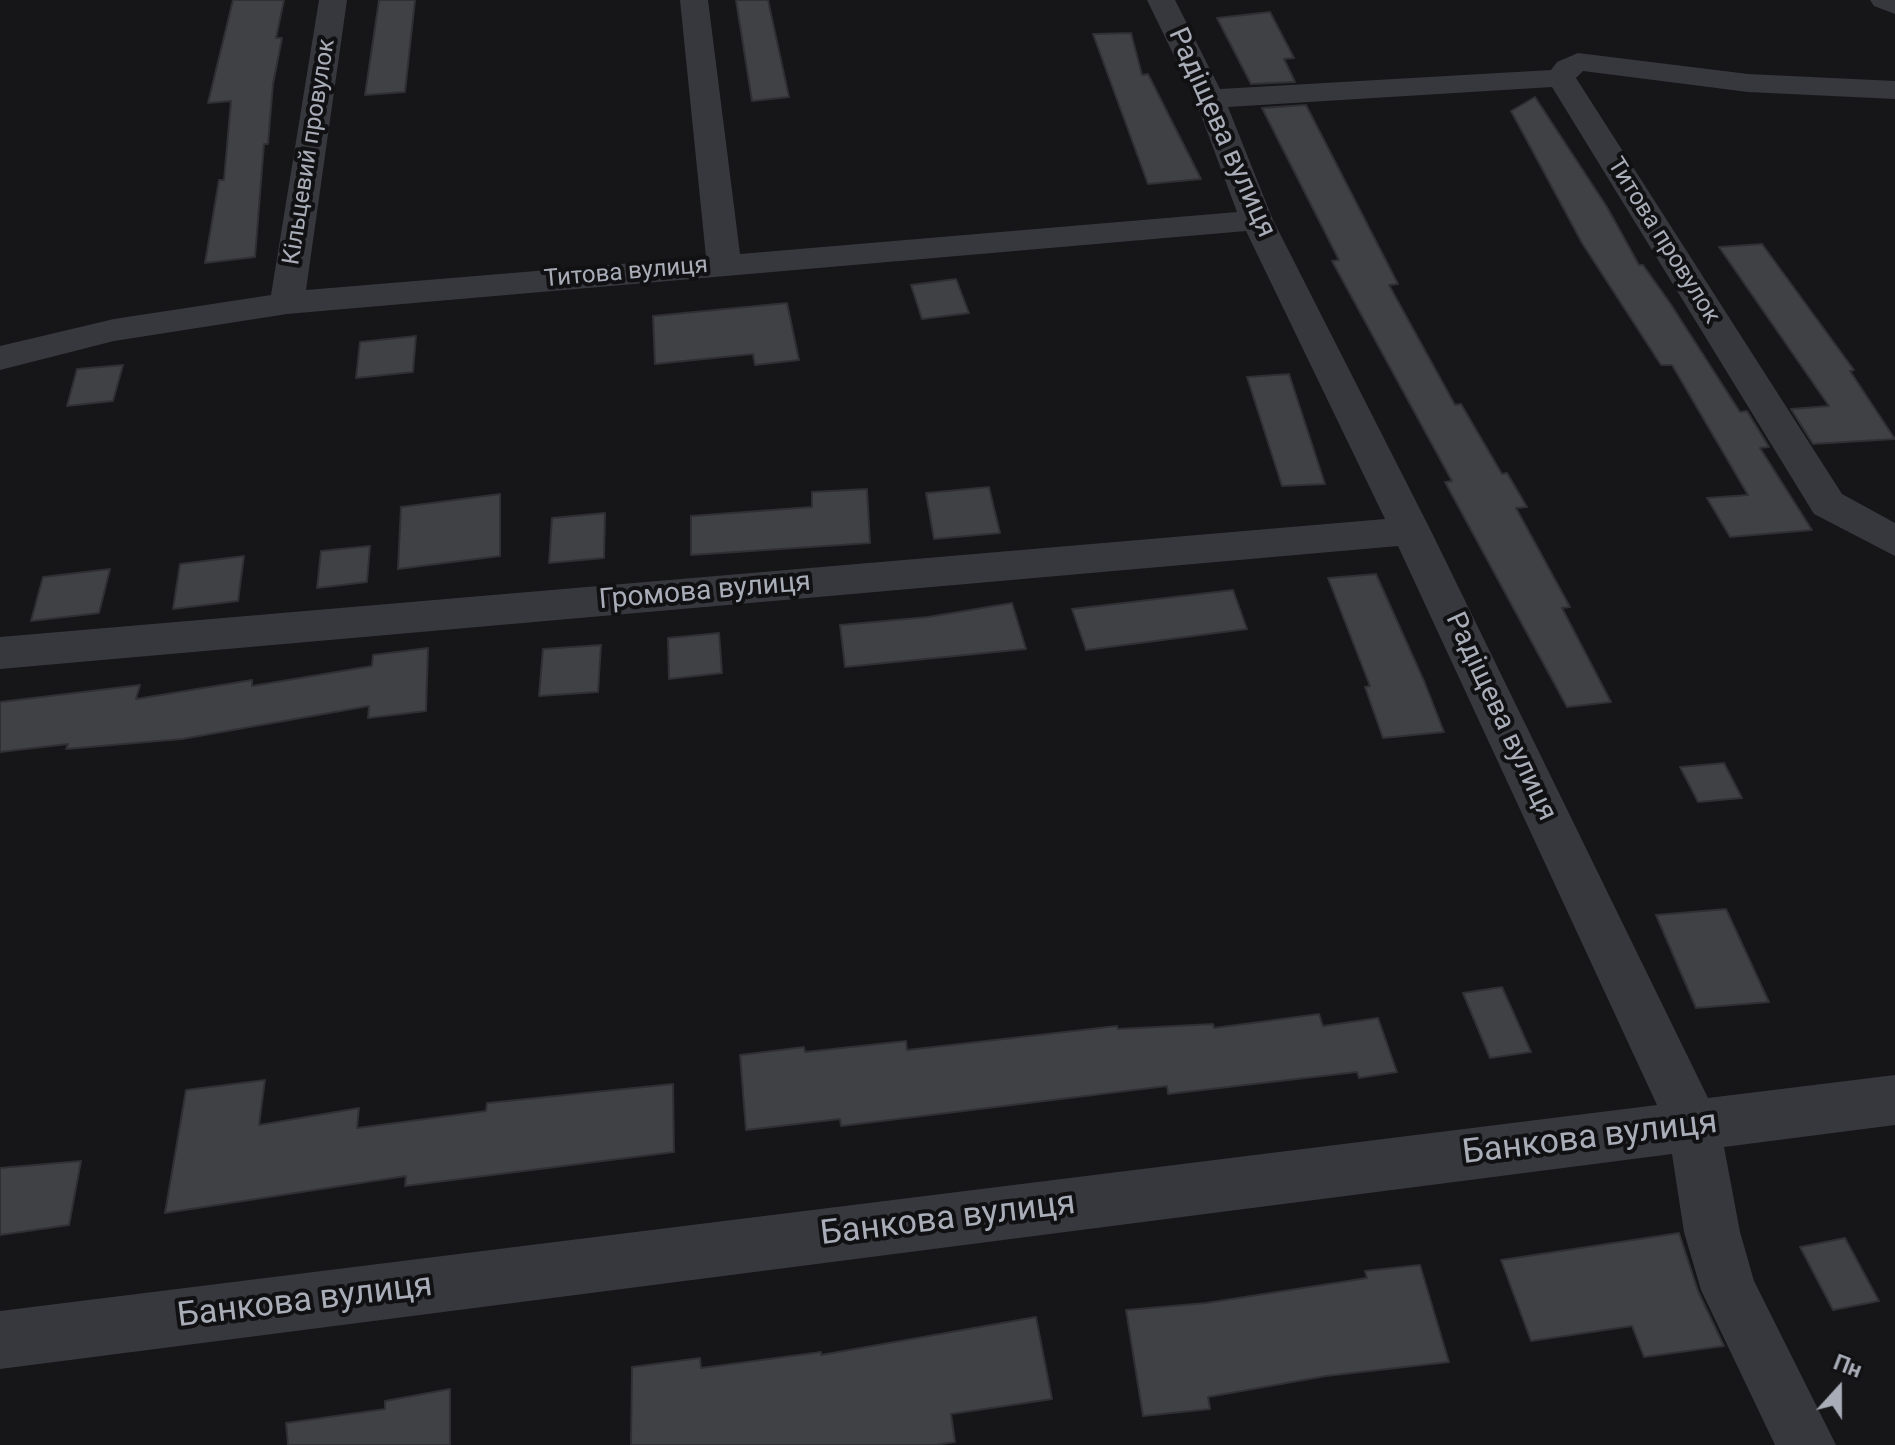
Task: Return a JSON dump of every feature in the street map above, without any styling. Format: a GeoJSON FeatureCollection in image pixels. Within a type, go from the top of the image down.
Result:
{"type":"FeatureCollection","features":[{"type":"Feature","properties":{"kind":"street","name":"Кільцевий провулок"},"geometry":{"type":"LineString","coordinates":[[287,303],[333,0]]}},
{"type":"Feature","properties":{"kind":"street"},"geometry":{"type":"LineString","coordinates":[[694,0],[724,264]]}},
{"type":"Feature","properties":{"kind":"street","name":"Радіщева вулиця"},"geometry":{"type":"LineString","coordinates":[[1161,0],[1210,99],[1257,220],[1411,531],[1694,1126],[1712,1232],[1729,1290],[1806,1445]]}},
{"type":"Feature","properties":{"kind":"street"},"geometry":{"type":"LineString","coordinates":[[1884,0],[1895,6]]}},
{"type":"Feature","properties":{"kind":"street"},"geometry":{"type":"LineString","coordinates":[[1210,99],[1561,78],[1567,68],[1578,62],[1748,83],[1895,90]]}},
{"type":"Feature","properties":{"kind":"street","name":"Титова провулок"},"geometry":{"type":"LineString","coordinates":[[1561,78],[1828,504],[1895,541]]}},
{"type":"Feature","properties":{"kind":"street","name":"Титова вулиця"},"geometry":{"type":"LineString","coordinates":[[0,358],[114,330],[287,303],[1257,220]]}},
{"type":"Feature","properties":{"kind":"street","name":"Громова вулиця"},"geometry":{"type":"LineString","coordinates":[[0,653],[1411,531]]}},
{"type":"Feature","properties":{"kind":"street","name":"Банкова вулиця"},"geometry":{"type":"LineString","coordinates":[[0,1340],[1895,1100]]}},
{"type":"Feature","properties":{"kind":"building"},"geometry":{"type":"Polygon","coordinates":[[[233,0],[284,0],[276,38],[282,38],[273,84],[268,144],[264,144],[255,257],[205,263],[219,180],[224,180],[231,101],[208,103],[233,0]]]}},
{"type":"Feature","properties":{"kind":"building"},"geometry":{"type":"Polygon","coordinates":[[[379,0],[415,0],[405,92],[365,95],[379,0]]]}},
{"type":"Feature","properties":{"kind":"building"},"geometry":{"type":"Polygon","coordinates":[[[736,0],[768,0],[789,97],[752,101],[736,0]]]}},
{"type":"Feature","properties":{"kind":"building"},"geometry":{"type":"Polygon","coordinates":[[[1270,12],[1294,58],[1284,59],[1295,82],[1251,84],[1217,18],[1270,12]]]}},
{"type":"Feature","properties":{"kind":"building"},"geometry":{"type":"Polygon","coordinates":[[[1131,33],[1142,75],[1148,74],[1201,179],[1148,184],[1093,34],[1131,33]]]}},
{"type":"Feature","properties":{"kind":"building"},"geometry":{"type":"Polygon","coordinates":[[[1535,97],[1607,207],[1639,265],[1643,265],[1670,303],[1740,412],[1747,411],[1769,447],[1760,448],[1812,530],[1730,537],[1707,498],[1748,495],[1672,365],[1661,365],[1582,243],[1511,111],[1535,97]]]}},
{"type":"Feature","properties":{"kind":"building"},"geometry":{"type":"Polygon","coordinates":[[[1306,105],[1398,284],[1389,285],[1455,405],[1461,404],[1502,474],[1507,473],[1527,507],[1516,508],[1570,607],[1562,608],[1611,702],[1567,707],[1445,482],[1452,481],[1332,261],[1339,260],[1262,108],[1306,105]]]}},
{"type":"Feature","properties":{"kind":"building"},"geometry":{"type":"Polygon","coordinates":[[[1762,244],[1854,370],[1850,371],[1895,439],[1813,444],[1791,409],[1829,406],[1719,247],[1762,244]]]}},
{"type":"Feature","properties":{"kind":"building"},"geometry":{"type":"Polygon","coordinates":[[[956,279],[969,313],[922,319],[911,285],[956,279]]]}},
{"type":"Feature","properties":{"kind":"building"},"geometry":{"type":"Polygon","coordinates":[[[787,303],[799,360],[755,365],[753,354],[655,364],[653,316],[787,303]]]}},
{"type":"Feature","properties":{"kind":"building"},"geometry":{"type":"Polygon","coordinates":[[[416,336],[413,372],[356,378],[360,342],[416,336]]]}},
{"type":"Feature","properties":{"kind":"building"},"geometry":{"type":"Polygon","coordinates":[[[123,365],[113,401],[67,406],[77,369],[123,365]]]}},
{"type":"Feature","properties":{"kind":"building"},"geometry":{"type":"Polygon","coordinates":[[[1289,374],[1325,484],[1282,486],[1247,377],[1289,374]]]}},
{"type":"Feature","properties":{"kind":"building"},"geometry":{"type":"Polygon","coordinates":[[[989,487],[1000,533],[934,539],[926,493],[989,487]]]}},
{"type":"Feature","properties":{"kind":"building"},"geometry":{"type":"Polygon","coordinates":[[[867,489],[870,543],[691,555],[691,516],[812,507],[812,492],[867,489]]]}},
{"type":"Feature","properties":{"kind":"building"},"geometry":{"type":"Polygon","coordinates":[[[500,494],[500,556],[398,569],[401,507],[500,494]]]}},
{"type":"Feature","properties":{"kind":"building"},"geometry":{"type":"Polygon","coordinates":[[[605,513],[604,558],[549,563],[552,518],[605,513]]]}},
{"type":"Feature","properties":{"kind":"building"},"geometry":{"type":"Polygon","coordinates":[[[370,546],[367,582],[317,588],[321,551],[370,546]]]}},
{"type":"Feature","properties":{"kind":"building"},"geometry":{"type":"Polygon","coordinates":[[[244,556],[238,601],[173,609],[180,564],[244,556]]]}},
{"type":"Feature","properties":{"kind":"building"},"geometry":{"type":"Polygon","coordinates":[[[110,569],[99,613],[31,621],[43,577],[110,569]]]}},
{"type":"Feature","properties":{"kind":"building"},"geometry":{"type":"Polygon","coordinates":[[[1376,574],[1444,732],[1383,738],[1365,687],[1370,686],[1328,578],[1376,574]]]}},
{"type":"Feature","properties":{"kind":"building"},"geometry":{"type":"Polygon","coordinates":[[[1233,590],[1247,629],[1086,650],[1072,609],[1233,590]]]}},
{"type":"Feature","properties":{"kind":"building"},"geometry":{"type":"Polygon","coordinates":[[[1012,603],[1026,649],[845,667],[840,625],[928,617],[1012,603]]]}},
{"type":"Feature","properties":{"kind":"building"},"geometry":{"type":"Polygon","coordinates":[[[719,633],[722,673],[669,679],[668,638],[719,633]]]}},
{"type":"Feature","properties":{"kind":"building"},"geometry":{"type":"Polygon","coordinates":[[[601,645],[598,692],[539,696],[543,649],[601,645]]]}},
{"type":"Feature","properties":{"kind":"building"},"geometry":{"type":"Polygon","coordinates":[[[428,648],[426,711],[368,718],[369,706],[182,739],[66,749],[68,744],[0,752],[0,702],[140,685],[136,699],[252,680],[252,686],[372,666],[373,655],[428,648]]]}},
{"type":"Feature","properties":{"kind":"building"},"geometry":{"type":"Polygon","coordinates":[[[1724,763],[1742,798],[1698,802],[1680,767],[1724,763]]]}},
{"type":"Feature","properties":{"kind":"building"},"geometry":{"type":"Polygon","coordinates":[[[1726,909],[1769,1002],[1696,1008],[1656,915],[1726,909]]]}},
{"type":"Feature","properties":{"kind":"building"},"geometry":{"type":"Polygon","coordinates":[[[1502,987],[1531,1052],[1490,1058],[1463,993],[1502,987]]]}},
{"type":"Feature","properties":{"kind":"building"},"geometry":{"type":"Polygon","coordinates":[[[1319,1014],[1323,1026],[1378,1018],[1397,1072],[1359,1078],[1357,1072],[1168,1094],[1167,1086],[841,1126],[840,1119],[746,1130],[740,1055],[804,1047],[805,1052],[906,1041],[907,1050],[1117,1026],[1118,1029],[1213,1024],[1214,1028],[1319,1014]]]}},
{"type":"Feature","properties":{"kind":"building"},"geometry":{"type":"Polygon","coordinates":[[[265,1080],[259,1125],[359,1108],[357,1128],[486,1111],[487,1103],[673,1084],[674,1152],[405,1186],[406,1176],[165,1213],[186,1090],[265,1080]]]}},
{"type":"Feature","properties":{"kind":"building"},"geometry":{"type":"Polygon","coordinates":[[[81,1161],[69,1225],[0,1235],[0,1168],[81,1161]]]}},
{"type":"Feature","properties":{"kind":"building"},"geometry":{"type":"Polygon","coordinates":[[[1679,1233],[1698,1291],[1724,1346],[1644,1357],[1632,1326],[1531,1341],[1501,1260],[1679,1233]]]}},
{"type":"Feature","properties":{"kind":"building"},"geometry":{"type":"Polygon","coordinates":[[[1845,1238],[1879,1301],[1833,1310],[1800,1247],[1845,1238]]]}},
{"type":"Feature","properties":{"kind":"building"},"geometry":{"type":"Polygon","coordinates":[[[1420,1265],[1449,1362],[1326,1376],[1208,1397],[1210,1409],[1143,1416],[1126,1310],[1206,1303],[1367,1278],[1365,1271],[1420,1265]]]}},
{"type":"Feature","properties":{"kind":"building"},"geometry":{"type":"Polygon","coordinates":[[[1036,1317],[1052,1399],[951,1414],[955,1442],[936,1445],[631,1445],[632,1367],[700,1358],[701,1368],[821,1352],[821,1355],[1036,1317]]]}},
{"type":"Feature","properties":{"kind":"building"},"geometry":{"type":"Polygon","coordinates":[[[450,1389],[450,1445],[288,1445],[286,1423],[385,1409],[385,1401],[450,1389]]]}}]}
